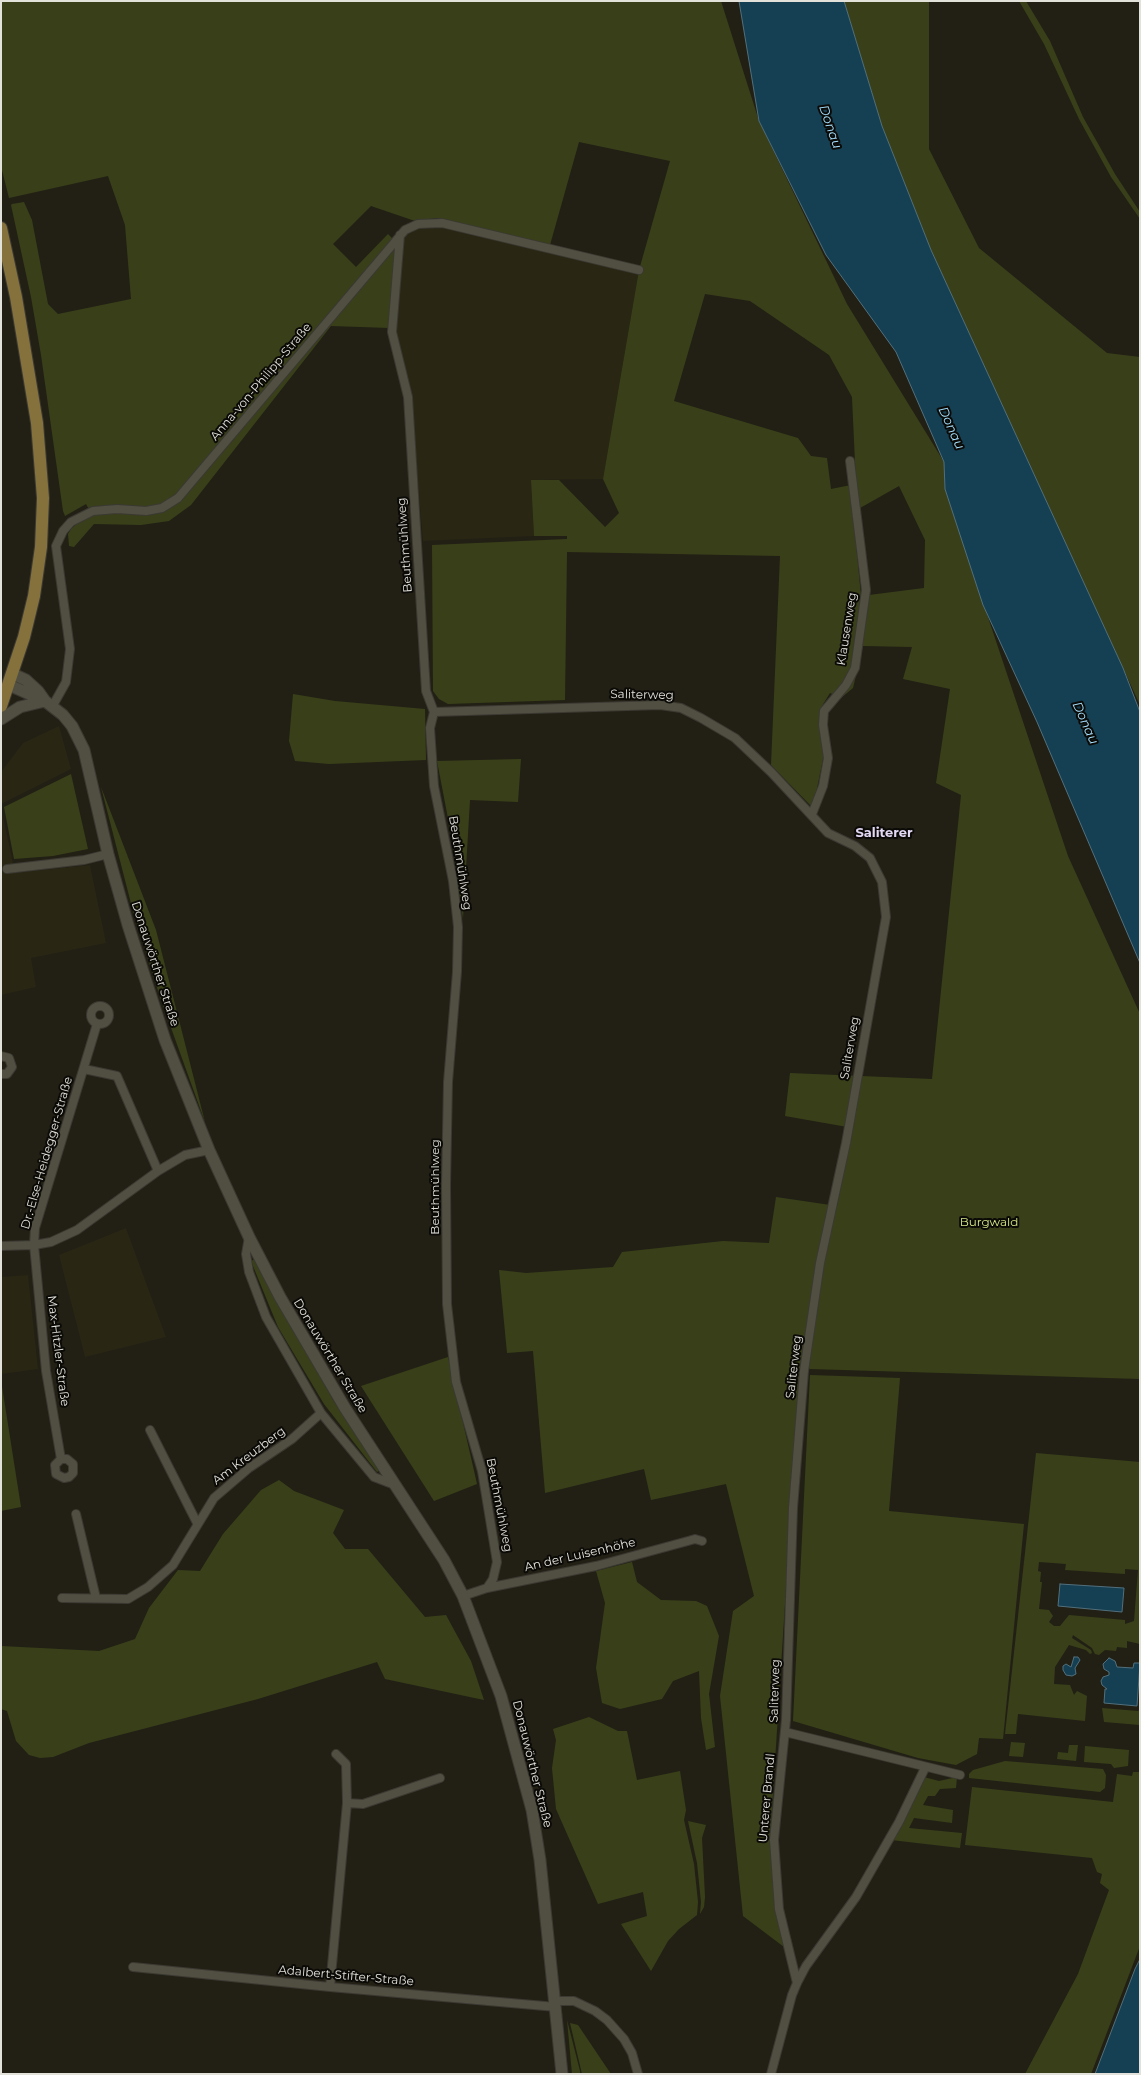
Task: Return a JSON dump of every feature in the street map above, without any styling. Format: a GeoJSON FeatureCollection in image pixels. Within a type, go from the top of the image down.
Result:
{"type":"FeatureCollection","features":[{"type":"Feature","properties":{"kind":"main road"},"geometry":{"type":"LineString","coordinates":[[1,228],[16,297],[37,423],[43,498],[41,547],[34,596],[11,680],[1,706]]}},
{"type":"Feature","properties":{"kind":"main road","name":"Donauwörther Straße"},"geometry":{"type":"LineString","coordinates":[[11,680],[49,704],[72,726],[84,750],[108,854],[128,925],[165,1040],[209,1150],[249,1237],[295,1323],[345,1408],[444,1560],[463,1596],[501,1696],[532,1810],[540,1860],[562,2074]]}},
{"type":"Feature","properties":{"kind":"main road"},"geometry":{"type":"LineString","coordinates":[[1,719],[20,707],[49,704]]}},
{"type":"Feature","properties":{"kind":"street","name":"Anna-von-Philipp-Straße"},"geometry":{"type":"LineString","coordinates":[[49,704],[66,682],[70,649],[56,546],[63,531],[71,522],[93,511],[117,509],[146,511],[162,508],[178,498],[400,234],[405,230],[418,224],[442,223],[639,270]]}},
{"type":"Feature","properties":{"kind":"street","name":"Beuthmühlweg"},"geometry":{"type":"LineString","coordinates":[[400,234],[392,332],[408,397],[426,691],[434,712],[430,728],[434,786],[453,881],[458,927],[458,972],[448,1082],[446,1185],[447,1304],[456,1382],[482,1471],[497,1562],[493,1579],[487,1588]]}},
{"type":"Feature","properties":{"kind":"street","name":"Klausenweg"},"geometry":{"type":"LineString","coordinates":[[812,814],[823,786],[828,758],[824,711],[846,685],[855,668],[866,590],[850,461]]}},
{"type":"Feature","properties":{"kind":"street","name":"Saliterweg"},"geometry":{"type":"LineString","coordinates":[[434,712],[660,705],[681,708],[735,738],[812,814],[828,833],[855,846],[870,858],[882,882],[886,917],[846,1143],[820,1263],[804,1371],[793,1508],[785,1732]]}},
{"type":"Feature","properties":{"kind":"street"},"geometry":{"type":"LineString","coordinates":[[7,869],[84,860],[108,854]]}},
{"type":"Feature","properties":{"kind":"street","name":"Dr.-Else-Heidegger-Straße"},"geometry":{"type":"LineString","coordinates":[[34,1245],[35,1228],[97,1024]]}},
{"type":"Feature","properties":{"kind":"street"},"geometry":{"type":"LineString","coordinates":[[1,1056],[9,1058],[12,1067],[7,1074],[1,1074]]}},
{"type":"Feature","properties":{"kind":"street","name":"Dr.-Else-Heidegger-Straße"},"geometry":{"type":"LineString","coordinates":[[84,1069],[117,1076],[158,1171]]}},
{"type":"Feature","properties":{"kind":"street"},"geometry":{"type":"LineString","coordinates":[[1,1246],[34,1245],[52,1242],[77,1230],[158,1171],[185,1155],[209,1150]]}},
{"type":"Feature","properties":{"kind":"street"},"geometry":{"type":"LineString","coordinates":[[249,1237],[246,1254],[249,1272],[266,1317],[321,1413],[374,1477],[394,1485]]}},
{"type":"Feature","properties":{"kind":"street","name":"Max-Hitzler-Straße"},"geometry":{"type":"LineString","coordinates":[[34,1245],[46,1371],[61,1459]]}},
{"type":"Feature","properties":{"kind":"street","name":"Am Kreuzberg"},"geometry":{"type":"LineString","coordinates":[[62,1598],[128,1599],[148,1587],[173,1565],[214,1498],[249,1468],[292,1439],[321,1413]]}},
{"type":"Feature","properties":{"kind":"street"},"geometry":{"type":"LineString","coordinates":[[150,1430],[197,1524]]}},
{"type":"Feature","properties":{"kind":"street"},"geometry":{"type":"LineString","coordinates":[[76,1514],[96,1598]]}},
{"type":"Feature","properties":{"kind":"street","name":"An der Luisenhöhe"},"geometry":{"type":"LineString","coordinates":[[463,1596],[487,1588],[596,1566],[695,1539],[702,1541]]}},
{"type":"Feature","properties":{"kind":"street"},"geometry":{"type":"LineString","coordinates":[[785,1732],[925,1768],[960,1775]]}},
{"type":"Feature","properties":{"kind":"street","name":"Unterer Brandl"},"geometry":{"type":"LineString","coordinates":[[785,1732],[774,1840],[779,1909],[797,1983]]}},
{"type":"Feature","properties":{"kind":"street"},"geometry":{"type":"LineString","coordinates":[[330,1987],[347,1803],[346,1764],[336,1754]]}},
{"type":"Feature","properties":{"kind":"street"},"geometry":{"type":"LineString","coordinates":[[771,2074],[792,1995],[797,1983],[806,1966],[856,1897],[899,1822],[925,1768]]}},
{"type":"Feature","properties":{"kind":"street"},"geometry":{"type":"LineString","coordinates":[[347,1803],[363,1804],[440,1778]]}},
{"type":"Feature","properties":{"kind":"street","name":"Adalbert-Stifter-Straße"},"geometry":{"type":"LineString","coordinates":[[133,1967],[330,1987],[555,2004],[574,2001],[595,2011],[607,2020],[624,2039],[632,2053],[638,2074]]}},
{"type":"Feature","properties":{"kind":"shaded area"},"geometry":{"type":"Polygon","coordinates":[[[442,228],[479,232],[639,270],[603,479],[531,480],[534,536],[423,541],[410,390],[390,328],[397,243],[405,234],[418,229],[442,228]]]}},
{"type":"Feature","properties":{"kind":"shaded area"},"geometry":{"type":"Polygon","coordinates":[[[59,726],[71,769],[1,804],[1,772],[23,743],[59,726]]]}},
{"type":"Feature","properties":{"kind":"shaded area"},"geometry":{"type":"Polygon","coordinates":[[[1,807],[15,873],[90,865],[106,943],[31,958],[36,987],[1,995],[1,807]]]}},
{"type":"Feature","properties":{"kind":"shaded area"},"geometry":{"type":"Polygon","coordinates":[[[126,1228],[166,1337],[85,1357],[59,1255],[126,1228]]]}},
{"type":"Feature","properties":{"kind":"shaded area"},"geometry":{"type":"Polygon","coordinates":[[[28,1275],[38,1369],[1,1374],[1,1277],[28,1275]]]}},
{"type":"Feature","properties":{"kind":"green space","name":"Burgwald"},"geometry":{"type":"Polygon","coordinates":[[[1,1],[721,1],[759,121],[847,304],[944,462],[945,489],[1068,856],[1140,1014],[1140,1379],[810,1369],[808,1367],[800,1367],[770,1840],[784,1947],[743,1916],[720,1696],[733,1611],[754,1596],[726,1484],[651,1500],[644,1469],[545,1493],[533,1351],[507,1353],[499,1270],[526,1273],[613,1267],[622,1252],[723,1241],[769,1243],[776,1197],[837,1206],[853,1128],[785,1116],[790,1073],[932,1079],[961,795],[936,783],[950,689],[903,679],[912,647],[863,646],[853,688],[841,698],[830,693],[822,706],[819,722],[824,754],[813,808],[771,765],[780,556],[567,552],[565,700],[448,704],[439,699],[433,691],[432,545],[567,539],[567,536],[534,536],[531,480],[559,480],[605,527],[619,513],[603,479],[639,270],[670,161],[579,142],[550,245],[437,218],[415,221],[371,206],[333,244],[356,267],[388,234],[397,243],[390,328],[331,326],[191,505],[169,521],[141,525],[94,524],[74,547],[69,546],[68,534],[71,529],[82,519],[92,515],[86,504],[65,516],[63,511],[41,355],[31,297],[11,205],[24,202],[32,220],[48,304],[58,314],[131,299],[125,225],[108,176],[9,198],[1,166],[1,1]],[[705,294],[674,401],[798,438],[811,456],[827,458],[831,489],[856,484],[852,397],[829,355],[750,301],[705,294]],[[899,486],[853,512],[861,596],[924,588],[925,540],[899,486]]]}},
{"type":"Feature","properties":{"kind":"green space"},"geometry":{"type":"Polygon","coordinates":[[[844,1],[929,1],[929,149],[979,248],[1107,353],[1140,357],[1140,705],[931,250],[882,126],[844,1]]]}},
{"type":"Feature","properties":{"kind":"green space"},"geometry":{"type":"Polygon","coordinates":[[[1019,1],[1026,1],[1050,41],[1083,117],[1115,174],[1140,212],[1140,219],[1111,177],[1079,119],[1044,44],[1019,1]]]}},
{"type":"Feature","properties":{"kind":"green space"},"geometry":{"type":"Polygon","coordinates":[[[293,694],[335,701],[425,709],[426,760],[329,764],[295,761],[289,741],[293,694]]]}},
{"type":"Feature","properties":{"kind":"green space"},"geometry":{"type":"Polygon","coordinates":[[[521,759],[518,802],[470,800],[463,919],[452,839],[437,761],[521,759]]]}},
{"type":"Feature","properties":{"kind":"green space"},"geometry":{"type":"Polygon","coordinates":[[[71,774],[88,849],[53,856],[14,859],[4,807],[71,774]]]}},
{"type":"Feature","properties":{"kind":"green space"},"geometry":{"type":"Polygon","coordinates":[[[101,787],[156,930],[205,1122],[161,1000],[133,911],[101,787]]]}},
{"type":"Feature","properties":{"kind":"green space"},"geometry":{"type":"Polygon","coordinates":[[[255,1259],[333,1400],[380,1470],[377,1472],[324,1404],[278,1327],[251,1261],[255,1259]]]}},
{"type":"Feature","properties":{"kind":"green space"},"geometry":{"type":"Polygon","coordinates":[[[448,1357],[477,1484],[434,1501],[361,1386],[448,1357]]]}},
{"type":"Feature","properties":{"kind":"green space"},"geometry":{"type":"Polygon","coordinates":[[[810,1375],[900,1378],[889,1511],[1024,1524],[1003,1739],[979,1738],[977,1754],[956,1765],[918,1758],[793,1721],[810,1375]]]}},
{"type":"Feature","properties":{"kind":"green space"},"geometry":{"type":"Polygon","coordinates":[[[1,1380],[21,1507],[1,1511],[1,1380]]]}},
{"type":"Feature","properties":{"kind":"green space"},"geometry":{"type":"Polygon","coordinates":[[[1036,1453],[1140,1462],[1140,1644],[1127,1641],[1127,1648],[1117,1647],[1116,1651],[1105,1650],[1099,1655],[1095,1654],[1092,1648],[1073,1635],[1072,1638],[1091,1650],[1092,1653],[1090,1654],[1086,1650],[1069,1645],[1055,1667],[1054,1684],[1070,1685],[1074,1695],[1077,1691],[1087,1696],[1085,1721],[1018,1714],[1016,1734],[1005,1734],[1036,1453]],[[1039,1562],[1038,1571],[1041,1572],[1040,1582],[1042,1582],[1039,1609],[1049,1610],[1053,1616],[1049,1622],[1054,1626],[1060,1626],[1069,1615],[1125,1620],[1125,1624],[1134,1621],[1138,1570],[1125,1569],[1125,1574],[1065,1570],[1066,1564],[1039,1562]]]}},
{"type":"Feature","properties":{"kind":"green space"},"geometry":{"type":"Polygon","coordinates":[[[279,1480],[294,1491],[344,1510],[333,1533],[345,1549],[368,1549],[425,1617],[446,1615],[471,1661],[484,1700],[385,1679],[377,1662],[258,1699],[89,1743],[53,1757],[40,1758],[29,1755],[16,1741],[7,1711],[1,1709],[1,1646],[99,1651],[135,1639],[149,1608],[178,1570],[200,1571],[223,1534],[261,1490],[279,1480]]]}},
{"type":"Feature","properties":{"kind":"green space"},"geometry":{"type":"Polygon","coordinates":[[[632,1562],[637,1582],[661,1600],[696,1601],[707,1606],[719,1636],[709,1694],[715,1747],[706,1750],[701,1718],[699,1671],[673,1681],[662,1699],[620,1709],[602,1703],[596,1668],[605,1603],[596,1571],[632,1562]]]}},
{"type":"Feature","properties":{"kind":"green space"},"geometry":{"type":"Polygon","coordinates":[[[1102,1708],[1138,1711],[1140,1709],[1140,1725],[1104,1722],[1102,1708]]]}},
{"type":"Feature","properties":{"kind":"green space"},"geometry":{"type":"Polygon","coordinates":[[[589,1717],[618,1731],[627,1731],[637,1780],[680,1771],[686,1810],[684,1820],[694,1864],[698,1902],[697,1915],[679,1929],[668,1941],[651,1971],[621,1924],[647,1916],[643,1892],[598,1904],[556,1809],[552,1768],[556,1740],[553,1729],[589,1717]]]}},
{"type":"Feature","properties":{"kind":"green space"},"geometry":{"type":"Polygon","coordinates":[[[1011,1742],[1025,1743],[1023,1757],[1009,1756],[1011,1742]]]}},
{"type":"Feature","properties":{"kind":"green space"},"geometry":{"type":"Polygon","coordinates":[[[1069,1745],[1078,1745],[1076,1761],[1057,1759],[1058,1752],[1068,1753],[1069,1745]]]}},
{"type":"Feature","properties":{"kind":"green space"},"geometry":{"type":"Polygon","coordinates":[[[1085,1746],[1129,1750],[1128,1766],[1114,1768],[1111,1764],[1084,1762],[1085,1746]]]}},
{"type":"Feature","properties":{"kind":"green space"},"geometry":{"type":"Polygon","coordinates":[[[1005,1761],[1103,1769],[1106,1775],[1105,1788],[1100,1792],[969,1778],[969,1774],[973,1770],[1005,1761]]]}},
{"type":"Feature","properties":{"kind":"green space"},"geometry":{"type":"Polygon","coordinates":[[[1140,1769],[1140,1946],[1091,2074],[1025,2074],[1078,1974],[1109,1890],[1100,1883],[1102,1874],[1097,1872],[1092,1858],[965,1845],[972,1787],[1113,1802],[1117,1774],[1132,1776],[1133,1772],[1139,1772],[1140,1769]]]}},
{"type":"Feature","properties":{"kind":"green space"},"geometry":{"type":"Polygon","coordinates":[[[924,1777],[939,1781],[957,1777],[956,1788],[940,1789],[935,1796],[928,1796],[923,1805],[953,1810],[952,1823],[914,1818],[909,1828],[962,1833],[960,1848],[891,1840],[924,1777]]]}},
{"type":"Feature","properties":{"kind":"green space"},"geometry":{"type":"Polygon","coordinates":[[[688,1821],[706,1825],[702,1838],[705,1897],[704,1907],[700,1914],[701,1902],[697,1863],[688,1821]]]}},
{"type":"Feature","properties":{"kind":"green space"},"geometry":{"type":"Polygon","coordinates":[[[567,2020],[580,2071],[580,2074],[572,2074],[567,2020]]]}},
{"type":"Feature","properties":{"kind":"green space"},"geometry":{"type":"Polygon","coordinates":[[[570,2023],[578,2025],[611,2074],[582,2074],[570,2023]]]}},
{"type":"Feature","properties":{"kind":"water","name":"Donau"},"geometry":{"type":"Polygon","coordinates":[[[739,1],[844,1],[882,126],[931,250],[1123,668],[1140,712],[1140,963],[1037,722],[983,605],[945,489],[944,462],[896,352],[826,255],[759,121],[739,1]]]}},
{"type":"Feature","properties":{"kind":"water"},"geometry":{"type":"Polygon","coordinates":[[[1060,1584],[1124,1588],[1122,1612],[1058,1606],[1060,1584]]]}},
{"type":"Feature","properties":{"kind":"water"},"geometry":{"type":"Polygon","coordinates":[[[1074,1657],[1078,1657],[1080,1660],[1075,1668],[1076,1674],[1072,1676],[1066,1675],[1063,1670],[1063,1666],[1066,1664],[1071,1667],[1074,1657]]]}},
{"type":"Feature","properties":{"kind":"water"},"geometry":{"type":"Polygon","coordinates":[[[1109,1658],[1115,1661],[1117,1667],[1133,1668],[1134,1663],[1140,1663],[1137,1706],[1104,1703],[1105,1689],[1107,1689],[1102,1685],[1101,1681],[1103,1677],[1109,1675],[1109,1672],[1104,1669],[1103,1664],[1109,1658]]]}},
{"type":"Feature","properties":{"kind":"water"},"geometry":{"type":"Polygon","coordinates":[[[1140,1959],[1140,2074],[1095,2074],[1135,1969],[1140,1959]]]}},
{"type":"Feature","properties":{"kind":"district","name":"Saliterer"},"geometry":{"type":"Point","coordinates":[884,833]}}]}
